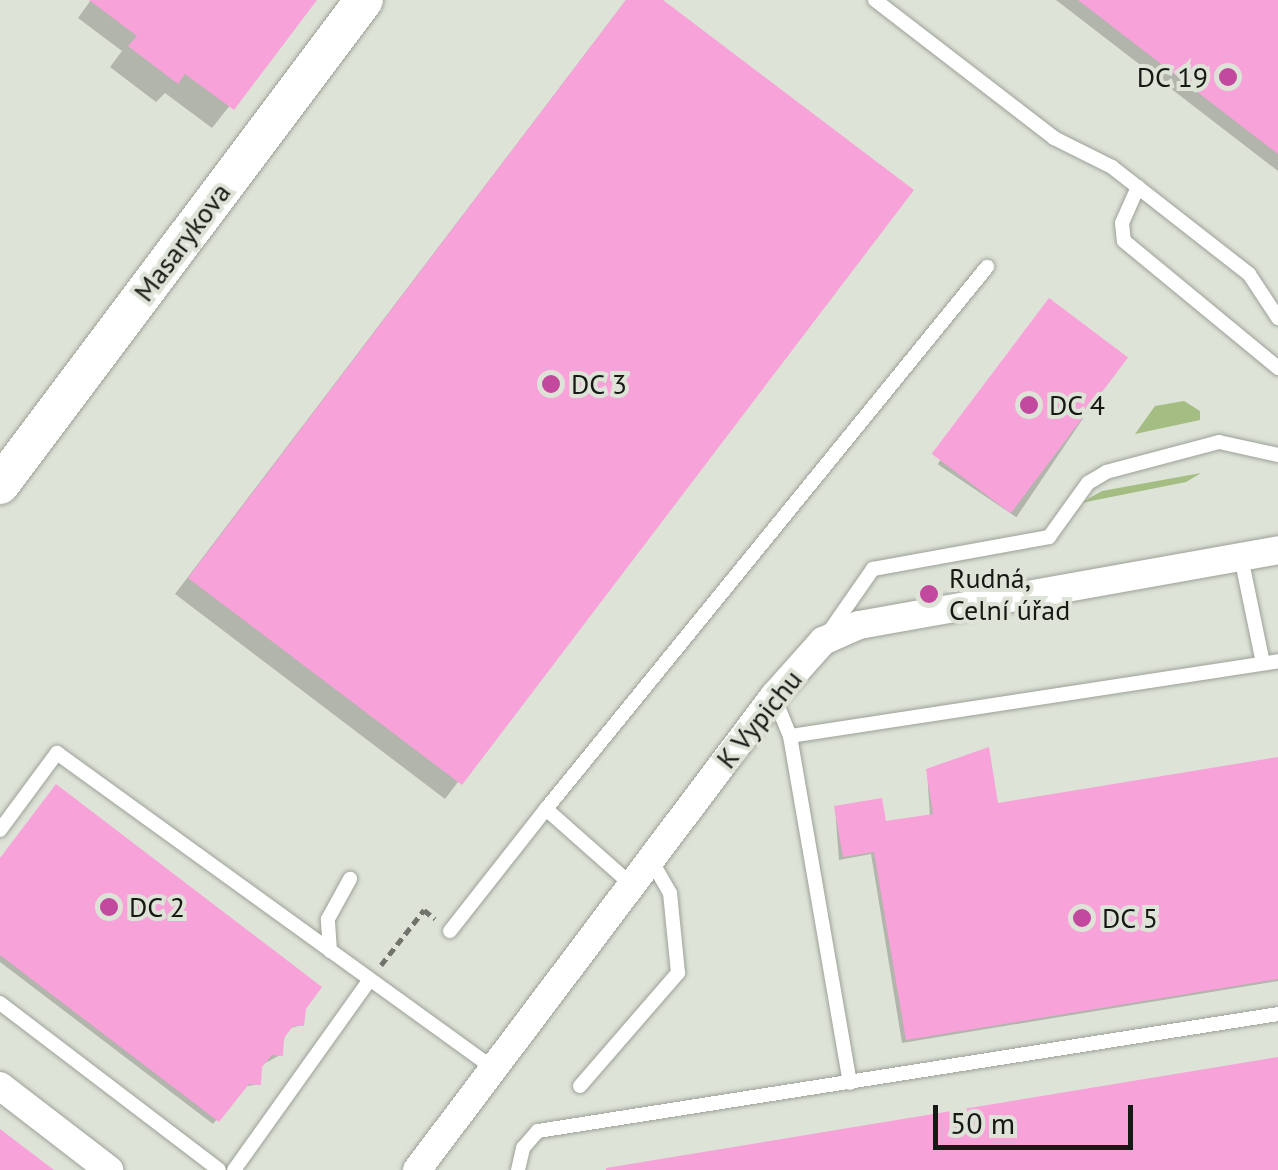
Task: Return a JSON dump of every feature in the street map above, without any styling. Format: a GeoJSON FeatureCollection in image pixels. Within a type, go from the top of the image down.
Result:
{"type":"FeatureCollection","features":[{"type":"Feature","properties":{"kind":"main road","name":"Masarykova"},"geometry":{"type":"LineString","coordinates":[[0,485],[364,0]]}},
{"type":"Feature","properties":{"kind":"street","name":"K Vypichu"},"geometry":{"type":"LineString","coordinates":[[417,1170],[774,696],[823,641],[859,626],[1278,550]]}},
{"type":"Feature","properties":{"kind":"street"},"geometry":{"type":"LineString","coordinates":[[0,1086],[109,1170]]}},
{"type":"Feature","properties":{"kind":"lane"},"geometry":{"type":"LineString","coordinates":[[875,0],[1054,138],[1138,187],[1249,274],[1278,318]]}},
{"type":"Feature","properties":{"kind":"lane"},"geometry":{"type":"LineString","coordinates":[[1138,187],[1122,223],[1124,242],[1278,368]]}},
{"type":"Feature","properties":{"kind":"lane"},"geometry":{"type":"LineString","coordinates":[[450,931],[986,267]]}},
{"type":"Feature","properties":{"kind":"lane"},"geometry":{"type":"LineString","coordinates":[[823,641],[873,568],[1049,538],[1088,482],[1106,472],[1218,442],[1278,455]]}},
{"type":"Feature","properties":{"kind":"lane"},"geometry":{"type":"LineString","coordinates":[[790,736],[1270,662],[1241,557]]}},
{"type":"Feature","properties":{"kind":"lane"},"geometry":{"type":"LineString","coordinates":[[774,696],[790,736],[850,1082]]}},
{"type":"Feature","properties":{"kind":"lane"},"geometry":{"type":"LineString","coordinates":[[0,830],[58,753],[493,1068]]}},
{"type":"Feature","properties":{"kind":"lane"},"geometry":{"type":"LineString","coordinates":[[546,809],[632,884]]}},
{"type":"Feature","properties":{"kind":"lane"},"geometry":{"type":"LineString","coordinates":[[580,1086],[678,973],[670,892],[651,859]]}},
{"type":"Feature","properties":{"kind":"lane"},"geometry":{"type":"LineString","coordinates":[[330,951],[328,919],[350,880]]}},
{"type":"Feature","properties":{"kind":"lane"},"geometry":{"type":"LineString","coordinates":[[234,1170],[370,979]]}},
{"type":"Feature","properties":{"kind":"lane"},"geometry":{"type":"LineString","coordinates":[[0,1003],[219,1170]]}},
{"type":"Feature","properties":{"kind":"lane"},"geometry":{"type":"LineString","coordinates":[[518,1170],[523,1148],[538,1131],[1278,1014]]}},
{"type":"Feature","properties":{"kind":"path"},"geometry":{"type":"LineString","coordinates":[[370,979],[424,910],[450,931]]}},
{"type":"Feature","properties":{"kind":"green space"},"geometry":{"type":"Polygon","coordinates":[[[1184,401],[1200,411],[1200,420],[1135,434],[1155,406],[1184,401]]]}},
{"type":"Feature","properties":{"kind":"green space"},"geometry":{"type":"Polygon","coordinates":[[[1201,473],[1186,482],[1081,503],[1102,491],[1201,473]]]}},
{"type":"Feature","properties":{"kind":"building"},"geometry":{"type":"Polygon","coordinates":[[[89,0],[317,0],[234,110],[185,74],[178,84],[128,46],[137,36],[89,0]]]}},
{"type":"Feature","properties":{"kind":"building","name":"DC 3"},"geometry":{"type":"Polygon","coordinates":[[[626,0],[663,0],[914,190],[462,785],[188,578],[626,0]]]}},
{"type":"Feature","properties":{"kind":"building","name":"DC 19"},"geometry":{"type":"Polygon","coordinates":[[[1078,0],[1278,0],[1278,154],[1078,0]]]}},
{"type":"Feature","properties":{"kind":"building","name":"DC 4"},"geometry":{"type":"Polygon","coordinates":[[[1049,298],[1128,358],[1011,513],[932,454],[1049,298]]]}},
{"type":"Feature","properties":{"kind":"building","name":"DC 5"},"geometry":{"type":"Polygon","coordinates":[[[989,747],[998,803],[1278,757],[1278,979],[906,1040],[874,852],[843,857],[834,806],[882,798],[886,821],[933,814],[926,769],[989,747]]]}},
{"type":"Feature","properties":{"kind":"building","name":"DC 2"},"geometry":{"type":"Polygon","coordinates":[[[56,784],[322,987],[306,1009],[304,1026],[293,1026],[284,1038],[283,1056],[272,1055],[262,1067],[261,1085],[249,1084],[219,1122],[0,955],[0,858],[56,784]]]}},
{"type":"Feature","properties":{"kind":"building"},"geometry":{"type":"Polygon","coordinates":[[[1278,1057],[1278,1170],[606,1170],[606,1168],[1278,1057]]]}},
{"type":"Feature","properties":{"kind":"building"},"geometry":{"type":"Polygon","coordinates":[[[0,1129],[54,1170],[0,1170],[0,1129]]]}},
{"type":"Feature","properties":{"kind":"place","name":"DC 19"},"geometry":{"type":"Point","coordinates":[1228,77]}},
{"type":"Feature","properties":{"kind":"place","name":"DC 3"},"geometry":{"type":"Point","coordinates":[551,384]}},
{"type":"Feature","properties":{"kind":"place","name":"DC 4"},"geometry":{"type":"Point","coordinates":[1029,405]}},
{"type":"Feature","properties":{"kind":"place","name":"Rudná, Celní úřad"},"geometry":{"type":"Point","coordinates":[929,594]}},
{"type":"Feature","properties":{"kind":"place","name":"DC 2"},"geometry":{"type":"Point","coordinates":[109,907]}},
{"type":"Feature","properties":{"kind":"place","name":"DC 5"},"geometry":{"type":"Point","coordinates":[1082,918]}}]}
